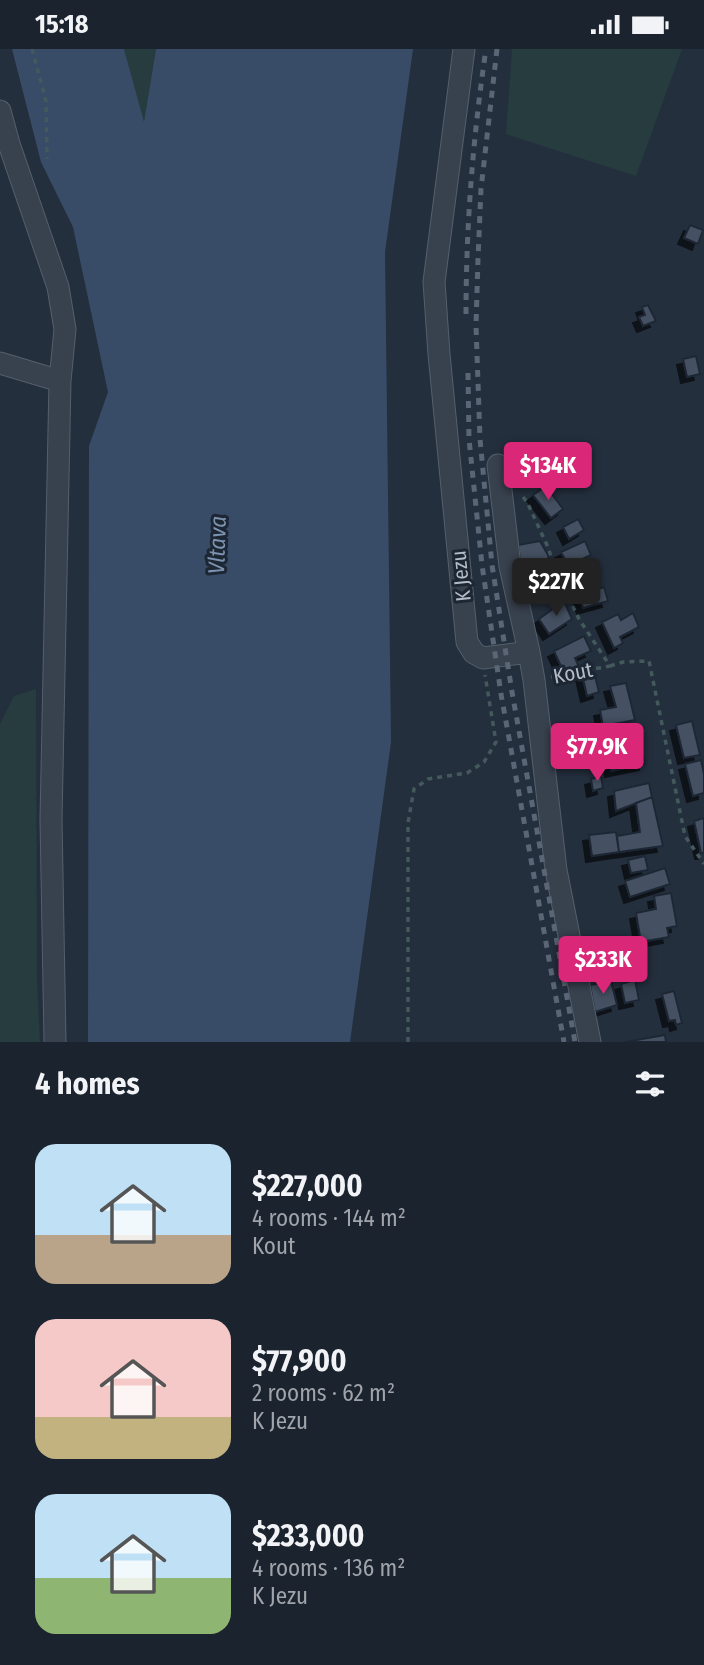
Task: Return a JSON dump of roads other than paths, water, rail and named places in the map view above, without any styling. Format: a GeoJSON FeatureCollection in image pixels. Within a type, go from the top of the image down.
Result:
{"type":"FeatureCollection","features":[{"type":"Feature","properties":{"kind":"street","name":"K Jezu"},"geometry":{"type":"LineString","coordinates":[[464,49],[434,282],[467,642],[474,653],[483,658],[529,652]]}},
{"type":"Feature","properties":{"kind":"street"},"geometry":{"type":"LineString","coordinates":[[0,111],[58,287],[65,329],[60,381],[51,819],[55,1042]]}},
{"type":"Feature","properties":{"kind":"street"},"geometry":{"type":"LineString","coordinates":[[0,363],[60,381]]}},
{"type":"Feature","properties":{"kind":"street","name":"Kout"},"geometry":{"type":"LineString","coordinates":[[498,465],[510,566],[529,652]]}},
{"type":"Feature","properties":{"kind":"street"},"geometry":{"type":"LineString","coordinates":[[529,652],[556,870],[590,1042]]}},
{"type":"Feature","properties":{"kind":"water","name":"Vltava"},"geometry":{"type":"Polygon","coordinates":[[[12,49],[124,49],[144,122],[156,49],[413,49],[385,252],[391,742],[350,1042],[88,1042],[89,446],[108,392],[73,227],[41,162],[12,49]]]}},
{"type":"Feature","properties":{"kind":"railway"},"geometry":{"type":"LineString","coordinates":[[466,314],[471,181],[486,49]]}},
{"type":"Feature","properties":{"kind":"railway"},"geometry":{"type":"LineString","coordinates":[[497,49],[481,189],[476,326],[480,439],[492,565],[512,692],[575,1042]]}},
{"type":"Feature","properties":{"kind":"railway"},"geometry":{"type":"LineString","coordinates":[[468,373],[469,439],[482,565],[501,694],[564,1042]]}}]}
